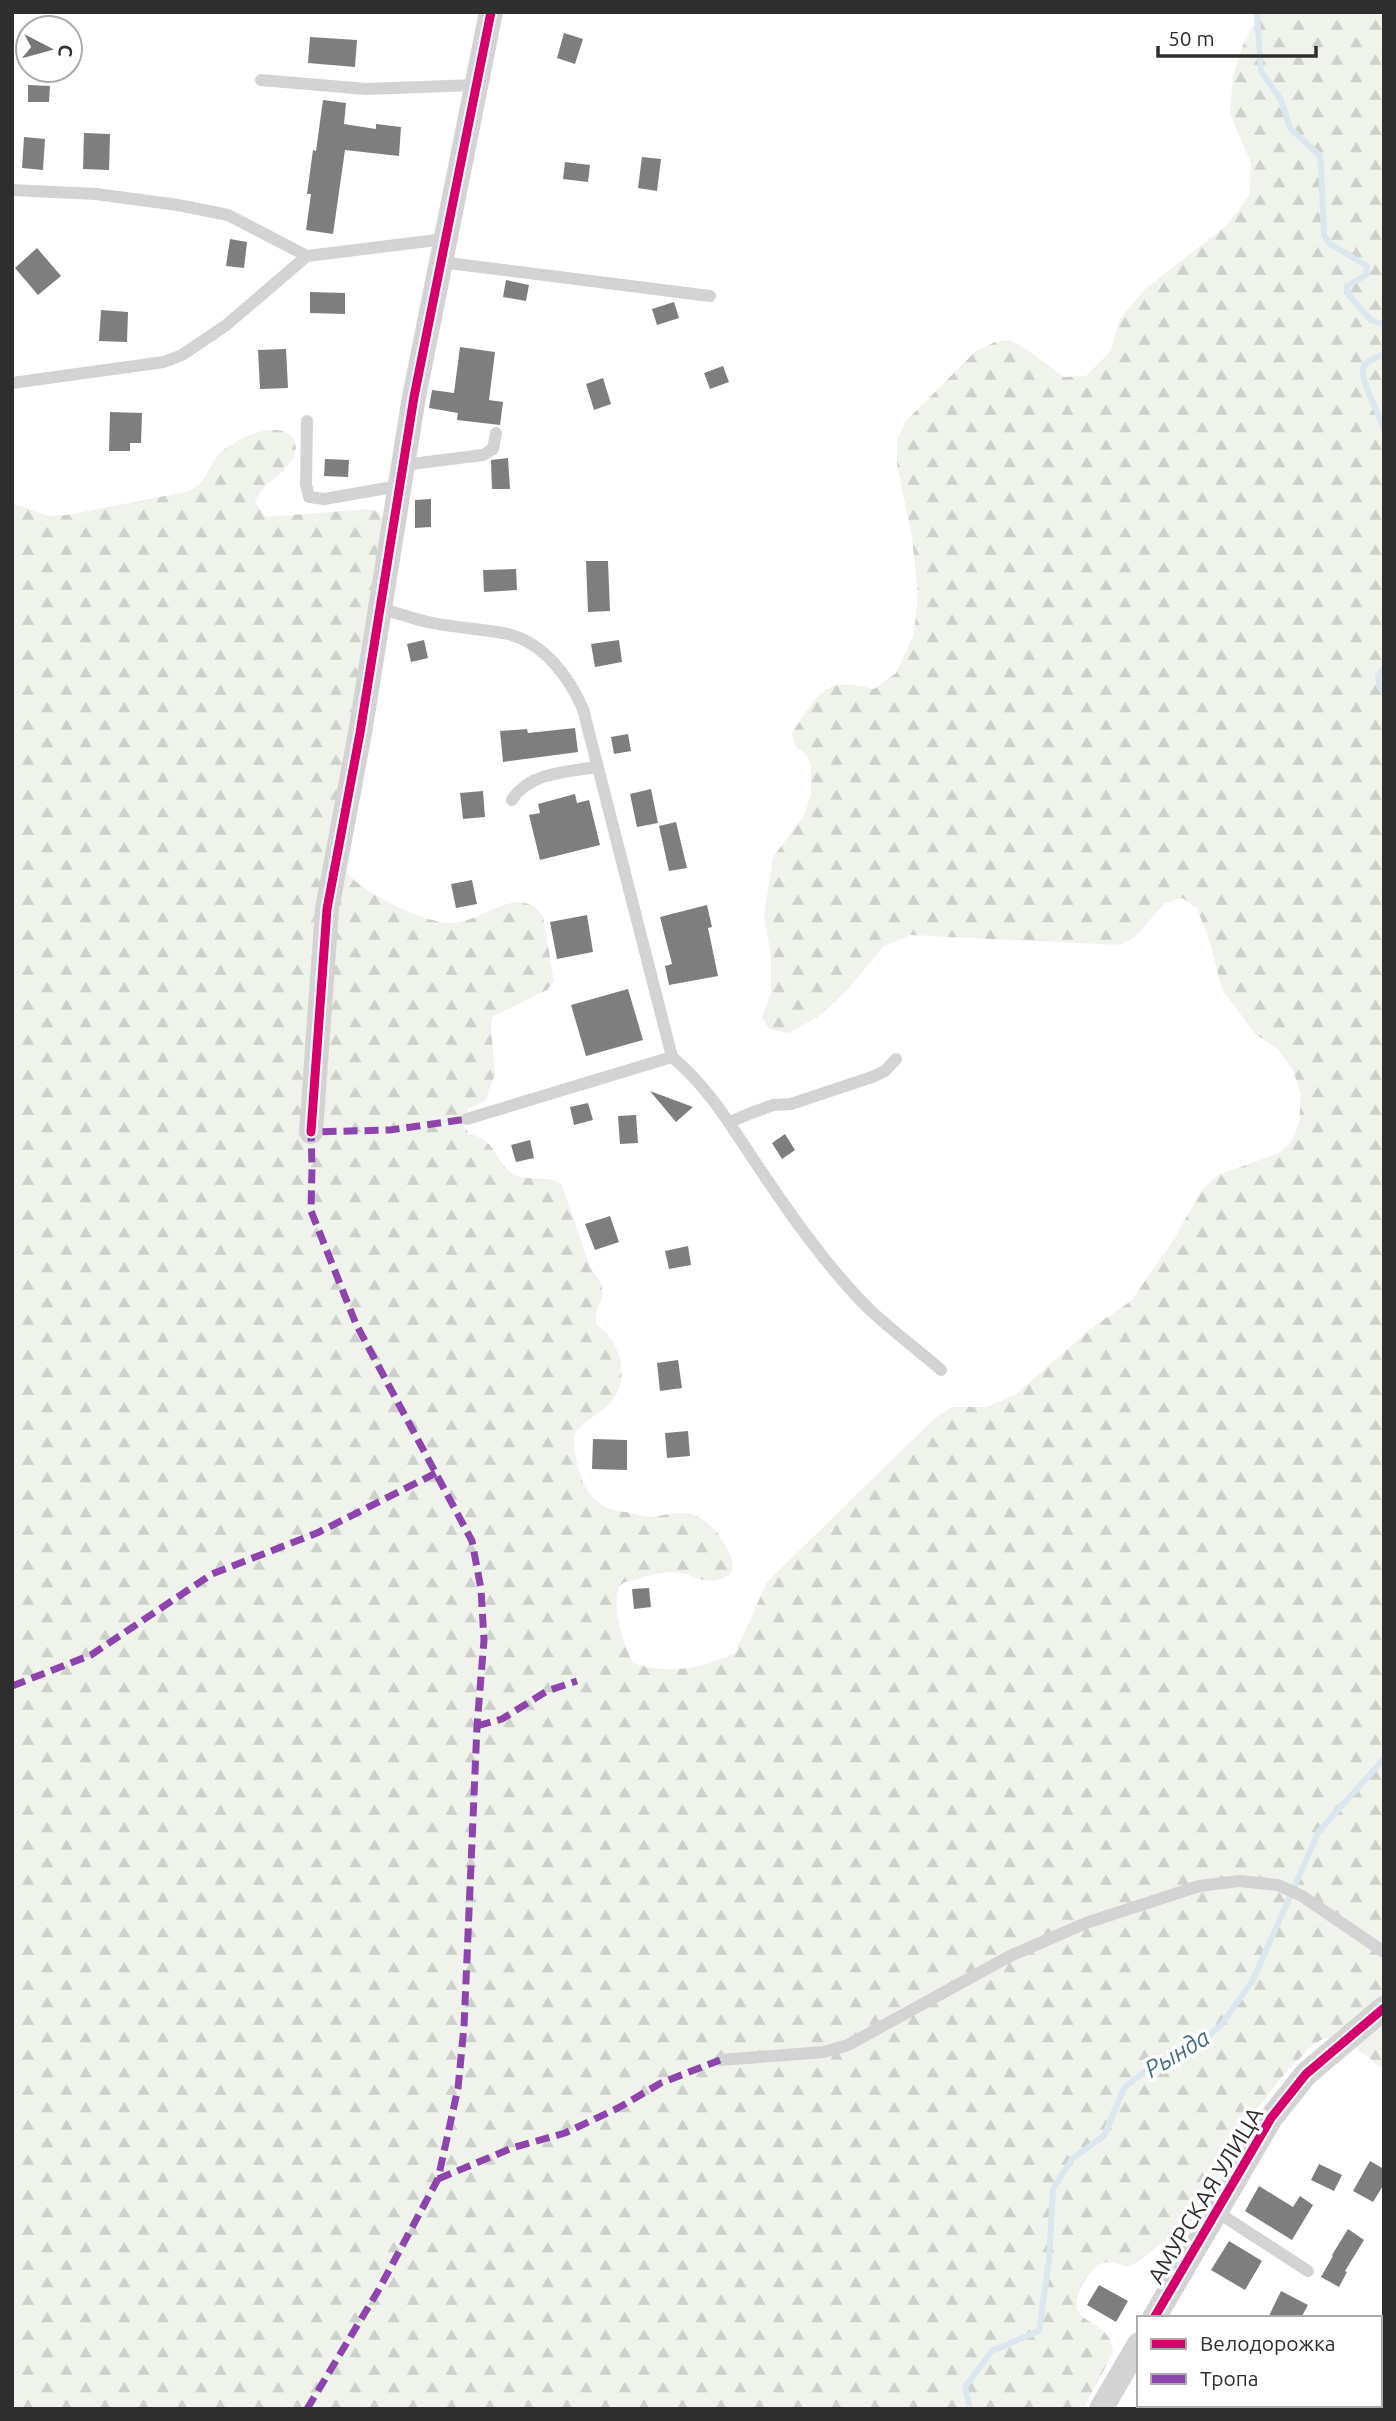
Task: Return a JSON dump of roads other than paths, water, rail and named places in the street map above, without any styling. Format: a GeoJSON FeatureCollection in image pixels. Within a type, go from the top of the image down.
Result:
{"type":"FeatureCollection","features":[{"type":"Feature","properties":{"kind":"street"},"geometry":{"type":"LineString","coordinates":[[310,1132],[327,909],[442,250],[491,12]]}},
{"type":"Feature","properties":{"kind":"street","name":"АМУРСКАЯ УЛИЦА"},"geometry":{"type":"LineString","coordinates":[[1155,2316],[1271,2118],[1306,2074],[1384,2008]]}},
{"type":"Feature","properties":{"kind":"street"},"geometry":{"type":"LineString","coordinates":[[1101,2409],[1137,2347]]}},
{"type":"Feature","properties":{"kind":"lane"},"geometry":{"type":"LineString","coordinates":[[261,80],[366,89],[475,85]]}},
{"type":"Feature","properties":{"kind":"lane"},"geometry":{"type":"LineString","coordinates":[[12,190],[119,197],[228,215],[307,256],[442,250],[710,296]]}},
{"type":"Feature","properties":{"kind":"lane"},"geometry":{"type":"LineString","coordinates":[[12,383],[164,362],[182,355],[225,326],[307,256]]}},
{"type":"Feature","properties":{"kind":"lane"},"geometry":{"type":"LineString","coordinates":[[307,421],[306,484],[309,497],[324,499],[401,475],[483,455],[493,449],[496,433]]}},
{"type":"Feature","properties":{"kind":"lane"},"geometry":{"type":"LineString","coordinates":[[380,608],[429,623],[510,635],[532,644],[558,668],[574,690],[583,709],[672,1057],[710,1094],[765,1178],[840,1277],[868,1308],[941,1370]]}},
{"type":"Feature","properties":{"kind":"lane"},"geometry":{"type":"LineString","coordinates":[[512,800],[519,789],[530,782],[597,767]]}},
{"type":"Feature","properties":{"kind":"lane"},"geometry":{"type":"LineString","coordinates":[[467,1119],[672,1057]]}},
{"type":"Feature","properties":{"kind":"lane"},"geometry":{"type":"LineString","coordinates":[[730,1122],[774,1105],[792,1104],[872,1077],[885,1071],[896,1059]]}},
{"type":"Feature","properties":{"kind":"lane"},"geometry":{"type":"LineString","coordinates":[[720,2060],[824,2052],[848,2045],[1010,1956],[1086,1923],[1199,1886],[1239,1881],[1278,1885],[1302,1896],[1384,1952]]}},
{"type":"Feature","properties":{"kind":"lane"},"geometry":{"type":"LineString","coordinates":[[1217,2211],[1308,2271]]}},
{"type":"Feature","properties":{"kind":"waterway","name":"Рында"},"geometry":{"type":"LineString","coordinates":[[1257,12],[1261,71],[1281,100],[1290,128],[1319,155],[1324,235],[1330,244],[1367,266],[1366,275],[1347,286],[1347,293],[1371,320],[1384,325]]}},
{"type":"Feature","properties":{"kind":"waterway","name":"Рында"},"geometry":{"type":"LineString","coordinates":[[1384,354],[1368,362],[1363,371],[1366,386],[1384,429]]}},
{"type":"Feature","properties":{"kind":"waterway","name":"Рында"},"geometry":{"type":"LineString","coordinates":[[1384,668],[1378,676],[1380,688],[1384,691]]}},
{"type":"Feature","properties":{"kind":"waterway","name":"Рында"},"geometry":{"type":"LineString","coordinates":[[970,2409],[965,2387],[992,2351],[1039,2331],[1049,2260],[1053,2189],[1072,2159],[1104,2136],[1124,2088],[1149,2068],[1200,2043],[1221,2025],[1253,1980],[1319,1831],[1384,1759]]}}]}
